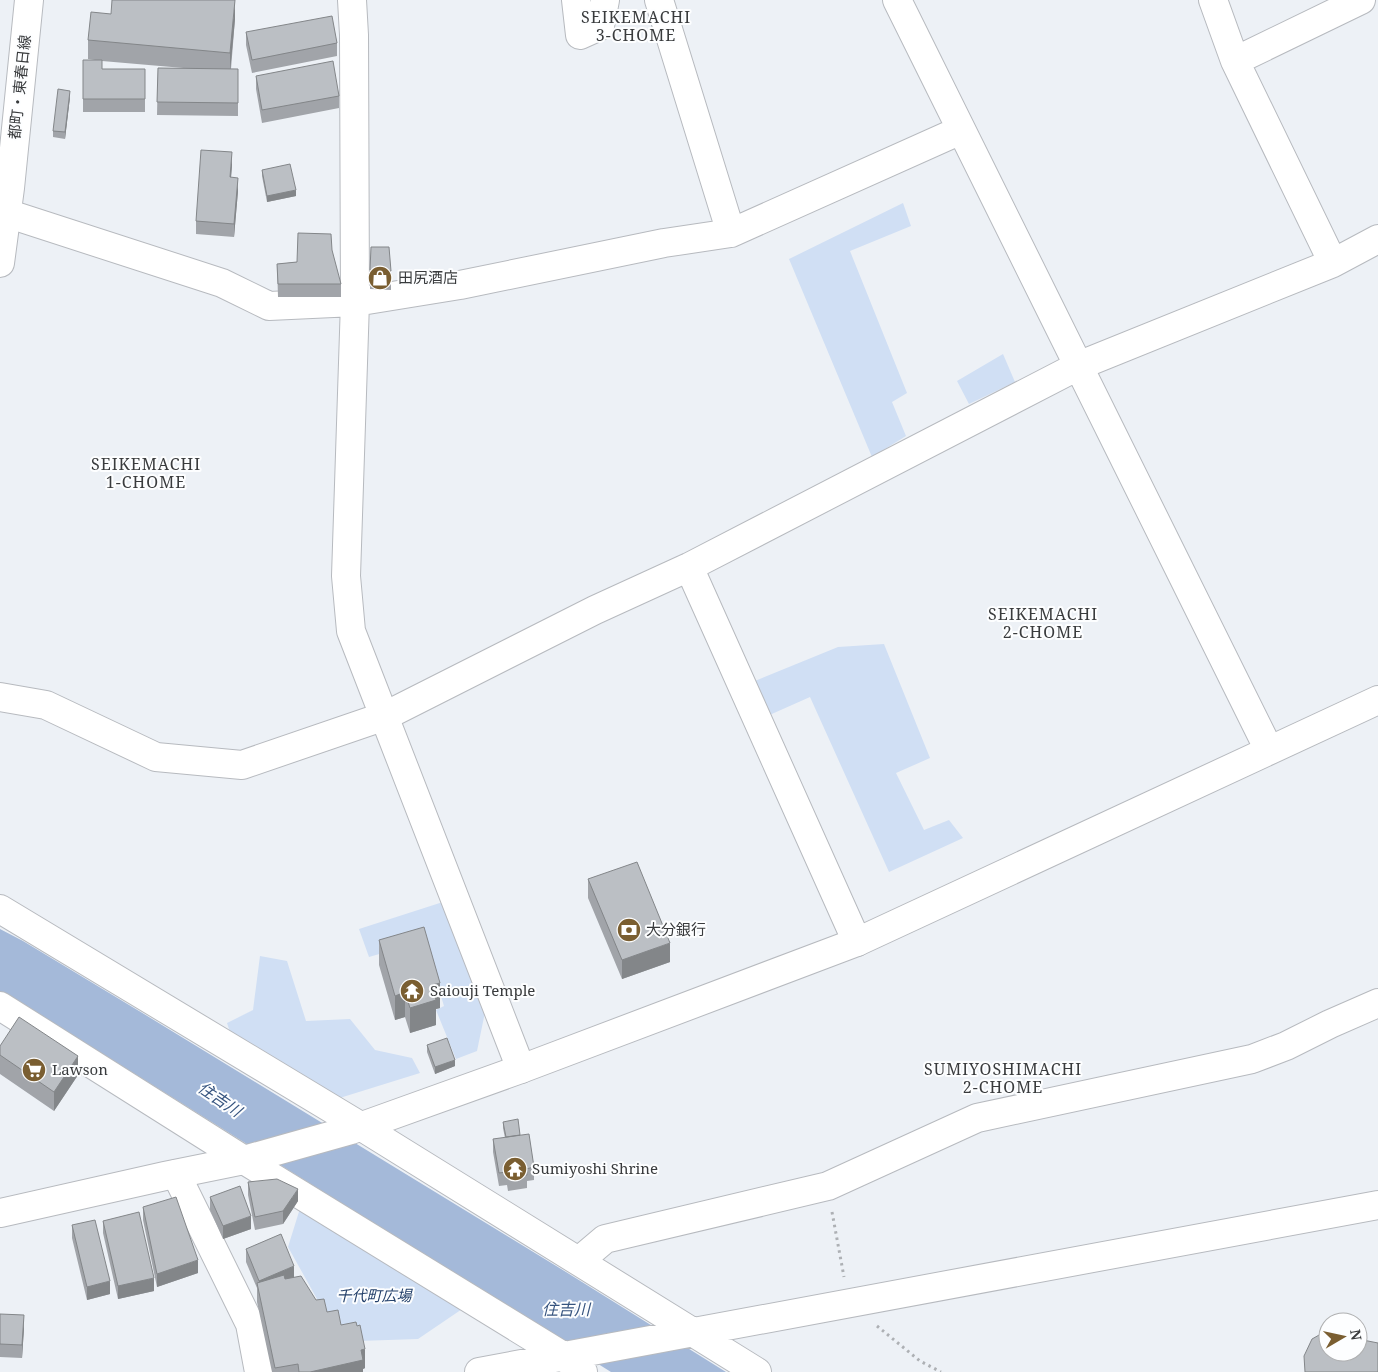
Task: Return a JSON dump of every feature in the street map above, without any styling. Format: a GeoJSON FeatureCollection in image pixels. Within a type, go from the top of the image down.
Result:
{"type":"FeatureCollection","features":[{"type":"Feature","properties":{"kind":"street","name":"都町・東春日線"},"geometry":{"type":"LineString","coordinates":[[0,262],[5,196],[29,0]]}},
{"type":"Feature","properties":{"kind":"street"},"geometry":{"type":"LineString","coordinates":[[352,0],[354,44],[355,302],[346,576],[351,631],[521,1068]]}},
{"type":"Feature","properties":{"kind":"street"},"geometry":{"type":"LineString","coordinates":[[576,0],[580,35],[600,26],[605,0]]}},
{"type":"Feature","properties":{"kind":"street"},"geometry":{"type":"LineString","coordinates":[[659,0],[730,233]]}},
{"type":"Feature","properties":{"kind":"street"},"geometry":{"type":"LineString","coordinates":[[897,0],[1269,750]]}},
{"type":"Feature","properties":{"kind":"street"},"geometry":{"type":"LineString","coordinates":[[1213,0],[1235,60],[1333,262]]}},
{"type":"Feature","properties":{"kind":"street"},"geometry":{"type":"LineString","coordinates":[[1235,60],[1361,0]]}},
{"type":"Feature","properties":{"kind":"street"},"geometry":{"type":"LineString","coordinates":[[5,196],[222,283],[269,306],[355,302],[460,285],[664,242],[730,233],[961,130]]}},
{"type":"Feature","properties":{"kind":"street"},"geometry":{"type":"LineString","coordinates":[[0,697],[46,706],[156,757],[242,765],[385,716],[595,610],[689,567],[1078,366],[1333,262],[1378,239]]}},
{"type":"Feature","properties":{"kind":"street"},"geometry":{"type":"LineString","coordinates":[[689,567],[857,942]]}},
{"type":"Feature","properties":{"kind":"street"},"geometry":{"type":"LineString","coordinates":[[0,1213],[248,1159],[356,1128],[521,1068],[857,942],[1378,700]]}},
{"type":"Feature","properties":{"kind":"street"},"geometry":{"type":"LineString","coordinates":[[0,909],[356,1128],[579,1261],[685,1333],[757,1372]]}},
{"type":"Feature","properties":{"kind":"street"},"geometry":{"type":"LineString","coordinates":[[579,1261],[605,1240],[828,1186],[977,1118],[1252,1059],[1286,1046],[1378,1003]]}},
{"type":"Feature","properties":{"kind":"street"},"geometry":{"type":"LineString","coordinates":[[0,1006],[573,1361]]}},
{"type":"Feature","properties":{"kind":"street"},"geometry":{"type":"LineString","coordinates":[[176,1174],[250,1324],[259,1372]]}},
{"type":"Feature","properties":{"kind":"street"},"geometry":{"type":"LineString","coordinates":[[492,1371],[573,1361],[685,1333],[1378,1205]]}},
{"type":"Feature","properties":{"kind":"green space"},"geometry":{"type":"Polygon","coordinates":[[[903,203],[911,226],[850,251],[907,393],[892,402],[906,436],[872,457],[789,259],[903,203]]]}},
{"type":"Feature","properties":{"kind":"green space"},"geometry":{"type":"Polygon","coordinates":[[[1003,354],[1015,382],[969,404],[957,381],[1003,354]]]}},
{"type":"Feature","properties":{"kind":"green space"},"geometry":{"type":"Polygon","coordinates":[[[884,644],[930,758],[896,773],[924,830],[949,820],[963,838],[889,872],[810,697],[765,717],[750,683],[838,647],[884,644]]]}},
{"type":"Feature","properties":{"kind":"green space"},"geometry":{"type":"Polygon","coordinates":[[[446,901],[489,993],[477,1051],[456,1059],[436,1010],[444,1006],[424,941],[369,957],[359,929],[446,901]]]}},
{"type":"Feature","properties":{"kind":"green space"},"geometry":{"type":"Polygon","coordinates":[[[260,956],[287,961],[306,1021],[350,1019],[375,1050],[412,1058],[420,1073],[330,1101],[233,1041],[227,1023],[253,1010],[260,956]]]}},
{"type":"Feature","properties":{"kind":"green space","name":"千代町広場"},"geometry":{"type":"Polygon","coordinates":[[[302,1202],[471,1303],[418,1339],[358,1341],[321,1306],[288,1247],[302,1202]]]}},
{"type":"Feature","properties":{"kind":"water","name":"住吉川"},"geometry":{"type":"Polygon","coordinates":[[[0,929],[144,1014],[726,1372],[611,1372],[90,1046],[0,996],[0,929]]]}},
{"type":"Feature","properties":{"kind":"building"},"geometry":{"type":"Polygon","coordinates":[[[112,0],[235,0],[230,53],[88,40],[91,12],[111,14],[112,0]]]}},
{"type":"Feature","properties":{"kind":"building"},"geometry":{"type":"Polygon","coordinates":[[[332,16],[337,43],[252,60],[246,32],[332,16]]]}},
{"type":"Feature","properties":{"kind":"building"},"geometry":{"type":"Polygon","coordinates":[[[83,60],[102,60],[102,69],[145,69],[145,99],[83,99],[83,60]]]}},
{"type":"Feature","properties":{"kind":"building"},"geometry":{"type":"Polygon","coordinates":[[[333,61],[339,96],[262,110],[256,76],[333,61]]]}},
{"type":"Feature","properties":{"kind":"building"},"geometry":{"type":"Polygon","coordinates":[[[158,68],[238,69],[238,103],[157,102],[158,68]]]}},
{"type":"Feature","properties":{"kind":"building"},"geometry":{"type":"Polygon","coordinates":[[[58,89],[70,91],[65,132],[53,131],[58,89]]]}},
{"type":"Feature","properties":{"kind":"building"},"geometry":{"type":"Polygon","coordinates":[[[201,150],[232,152],[230,177],[238,178],[234,224],[196,221],[201,150]]]}},
{"type":"Feature","properties":{"kind":"building"},"geometry":{"type":"Polygon","coordinates":[[[290,164],[296,190],[267,196],[262,170],[290,164]]]}},
{"type":"Feature","properties":{"kind":"building"},"geometry":{"type":"Polygon","coordinates":[[[298,233],[331,234],[332,250],[341,284],[278,284],[277,264],[297,262],[298,233]]]}},
{"type":"Feature","properties":{"kind":"building"},"geometry":{"type":"Polygon","coordinates":[[[371,247],[389,247],[391,271],[370,270],[371,247]]]}},
{"type":"Feature","properties":{"kind":"building","name":"大分銀行"},"geometry":{"type":"Polygon","coordinates":[[[637,862],[670,943],[622,960],[588,879],[637,862]]]}},
{"type":"Feature","properties":{"kind":"building"},"geometry":{"type":"Polygon","coordinates":[[[424,927],[440,983],[432,985],[436,1000],[410,1008],[405,992],[395,996],[379,940],[424,927]]]}},
{"type":"Feature","properties":{"kind":"building"},"geometry":{"type":"Polygon","coordinates":[[[19,1017],[78,1056],[54,1092],[0,1055],[0,1046],[19,1017]]]}},
{"type":"Feature","properties":{"kind":"building"},"geometry":{"type":"Polygon","coordinates":[[[447,1038],[455,1060],[435,1067],[427,1045],[447,1038]]]}},
{"type":"Feature","properties":{"kind":"building"},"geometry":{"type":"Polygon","coordinates":[[[518,1119],[520,1135],[506,1137],[503,1122],[518,1119]]]}},
{"type":"Feature","properties":{"kind":"building"},"geometry":{"type":"Polygon","coordinates":[[[529,1134],[534,1167],[526,1169],[527,1175],[508,1178],[507,1172],[499,1173],[493,1139],[529,1134]]]}},
{"type":"Feature","properties":{"kind":"building"},"geometry":{"type":"Polygon","coordinates":[[[277,1179],[298,1189],[283,1211],[255,1217],[248,1182],[277,1179]]]}},
{"type":"Feature","properties":{"kind":"building"},"geometry":{"type":"Polygon","coordinates":[[[240,1186],[251,1216],[223,1226],[210,1197],[240,1186]]]}},
{"type":"Feature","properties":{"kind":"building"},"geometry":{"type":"Polygon","coordinates":[[[176,1197],[198,1260],[157,1274],[143,1207],[176,1197]]]}},
{"type":"Feature","properties":{"kind":"building"},"geometry":{"type":"Polygon","coordinates":[[[139,1212],[154,1278],[118,1286],[103,1221],[139,1212]]]}},
{"type":"Feature","properties":{"kind":"building"},"geometry":{"type":"Polygon","coordinates":[[[95,1220],[110,1281],[87,1287],[72,1225],[95,1220]]]}},
{"type":"Feature","properties":{"kind":"building"},"geometry":{"type":"Polygon","coordinates":[[[281,1234],[294,1266],[259,1281],[246,1249],[281,1234]]]}},
{"type":"Feature","properties":{"kind":"building"},"geometry":{"type":"Polygon","coordinates":[[[284,1275],[285,1279],[301,1276],[316,1300],[324,1299],[327,1312],[338,1310],[341,1325],[356,1322],[357,1326],[360,1325],[365,1349],[361,1350],[363,1360],[310,1372],[299,1372],[298,1364],[275,1368],[257,1283],[284,1275]]]}},
{"type":"Feature","properties":{"kind":"building"},"geometry":{"type":"Polygon","coordinates":[[[0,1314],[24,1315],[22,1345],[0,1344],[0,1314]]]}},
{"type":"Feature","properties":{"kind":"building"},"geometry":{"type":"Polygon","coordinates":[[[1318,1336],[1318,1362],[1368,1362],[1368,1341],[1378,1343],[1378,1372],[1305,1372],[1304,1356],[1312,1339],[1318,1336]]]}},
{"type":"Feature","properties":{"kind":"place","name":"田尻酒店"},"geometry":{"type":"Point","coordinates":[380,278]}},
{"type":"Feature","properties":{"kind":"place","name":"大分銀行"},"geometry":{"type":"Point","coordinates":[629,930]}},
{"type":"Feature","properties":{"kind":"place","name":"Saiouji Temple"},"geometry":{"type":"Point","coordinates":[412,991]}},
{"type":"Feature","properties":{"kind":"place","name":"Lawson"},"geometry":{"type":"Point","coordinates":[34,1070]}},
{"type":"Feature","properties":{"kind":"place","name":"Sumiyoshi Shrine"},"geometry":{"type":"Point","coordinates":[515,1169]}},
{"type":"Feature","properties":{"kind":"district","name":"SEIKEMACHI 3-CHOME"},"geometry":{"type":"Point","coordinates":[636,26]}},
{"type":"Feature","properties":{"kind":"district","name":"SEIKEMACHI 1-CHOME"},"geometry":{"type":"Point","coordinates":[146,473]}},
{"type":"Feature","properties":{"kind":"district","name":"SEIKEMACHI 2-CHOME"},"geometry":{"type":"Point","coordinates":[1043,623]}},
{"type":"Feature","properties":{"kind":"district","name":"SUMIYOSHIMACHI 2-CHOME"},"geometry":{"type":"Point","coordinates":[1003,1078]}}]}
